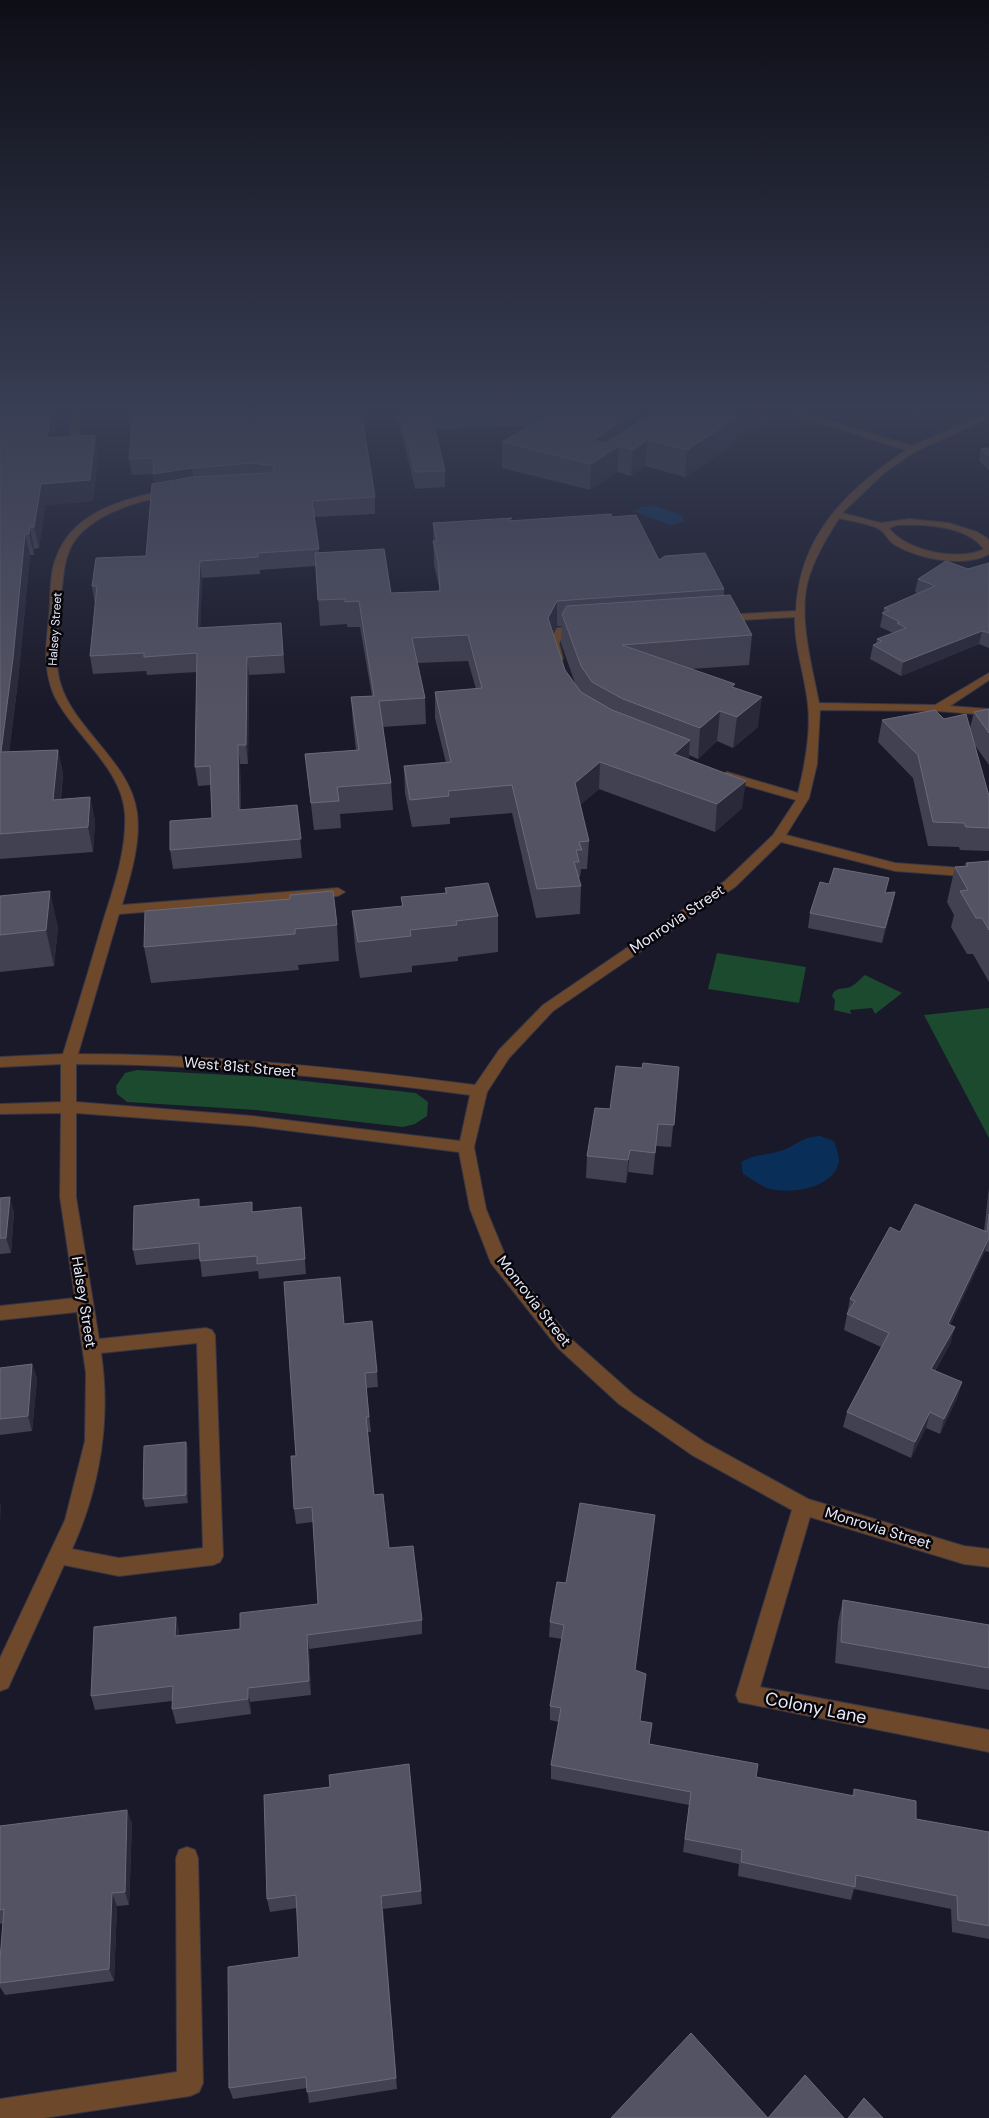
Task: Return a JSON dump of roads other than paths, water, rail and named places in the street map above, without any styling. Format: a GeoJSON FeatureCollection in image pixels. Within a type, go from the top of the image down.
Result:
{"type":"FeatureCollection","features":[{"type":"Feature","properties":{"kind":"street","name":"Halsey Street"},"geometry":{"type":"LineString","coordinates":[[0,1681],[5,1661],[59,1555],[74,1520],[86,1480],[94,1441],[95,1373],[68,1197],[69,1059],[82,1009],[114,910],[131,840],[131,812],[124,789],[110,765],[81,729],[60,696],[52,674],[51,647],[60,559],[64,546],[74,532],[92,518],[108,510]]}},
{"type":"Feature","properties":{"kind":"street","name":"Monrovia Street"},"geometry":{"type":"LineString","coordinates":[[840,510],[813,555],[802,585],[800,614],[802,650],[814,706],[814,744],[804,798],[778,837],[730,884],[548,1008],[504,1054],[479,1091],[466,1147],[478,1209],[500,1263],[564,1343],[626,1399],[698,1449],[803,1506],[964,1554],[989,1558]]}},
{"type":"Feature","properties":{"kind":"street"},"geometry":{"type":"LineString","coordinates":[[836,514],[883,526],[896,522],[935,524],[972,534],[986,542],[989,549],[982,556],[962,558],[944,556],[905,546],[892,539],[883,526]]}},
{"type":"Feature","properties":{"kind":"street"},"geometry":{"type":"LineString","coordinates":[[714,618],[800,614]]}},
{"type":"Feature","properties":{"kind":"street"},"geometry":{"type":"LineString","coordinates":[[561,667],[554,642],[562,630],[597,627]]}},
{"type":"Feature","properties":{"kind":"street"},"geometry":{"type":"LineString","coordinates":[[937,708],[954,699],[968,686],[989,676]]}},
{"type":"Feature","properties":{"kind":"street"},"geometry":{"type":"LineString","coordinates":[[814,706],[937,708],[989,712]]}},
{"type":"Feature","properties":{"kind":"street"},"geometry":{"type":"LineString","coordinates":[[715,771],[804,798]]}},
{"type":"Feature","properties":{"kind":"street"},"geometry":{"type":"LineString","coordinates":[[778,837],[896,867],[989,874]]}},
{"type":"Feature","properties":{"kind":"street"},"geometry":{"type":"LineString","coordinates":[[114,910],[338,892]]}},
{"type":"Feature","properties":{"kind":"street","name":"West 81st Street"},"geometry":{"type":"LineString","coordinates":[[0,1062],[69,1059],[142,1059],[380,1078],[479,1091]]}},
{"type":"Feature","properties":{"kind":"street"},"geometry":{"type":"LineString","coordinates":[[0,1109],[69,1107],[252,1121],[466,1147]]}},
{"type":"Feature","properties":{"kind":"street"},"geometry":{"type":"LineString","coordinates":[[0,1313],[85,1304]]}},
{"type":"Feature","properties":{"kind":"street"},"geometry":{"type":"LineString","coordinates":[[59,1555],[119,1568],[213,1556],[206,1335],[91,1347]]}},
{"type":"Feature","properties":{"kind":"street","name":"Colony Lane"},"geometry":{"type":"LineString","coordinates":[[803,1506],[747,1695],[989,1741]]}},
{"type":"Feature","properties":{"kind":"street"},"geometry":{"type":"LineString","coordinates":[[0,2112],[27,2113],[190,2083],[186,1858]]}},
{"type":"Feature","properties":{"kind":"water"},"geometry":{"type":"Polygon","coordinates":[[[667,510],[681,515],[684,522],[670,525],[633,511],[667,510]]]}},
{"type":"Feature","properties":{"kind":"water"},"geometry":{"type":"Polygon","coordinates":[[[820,1136],[834,1141],[839,1160],[836,1170],[829,1178],[810,1188],[787,1191],[776,1190],[764,1187],[743,1174],[741,1162],[747,1159],[774,1153],[808,1138],[820,1136]]]}}]}
